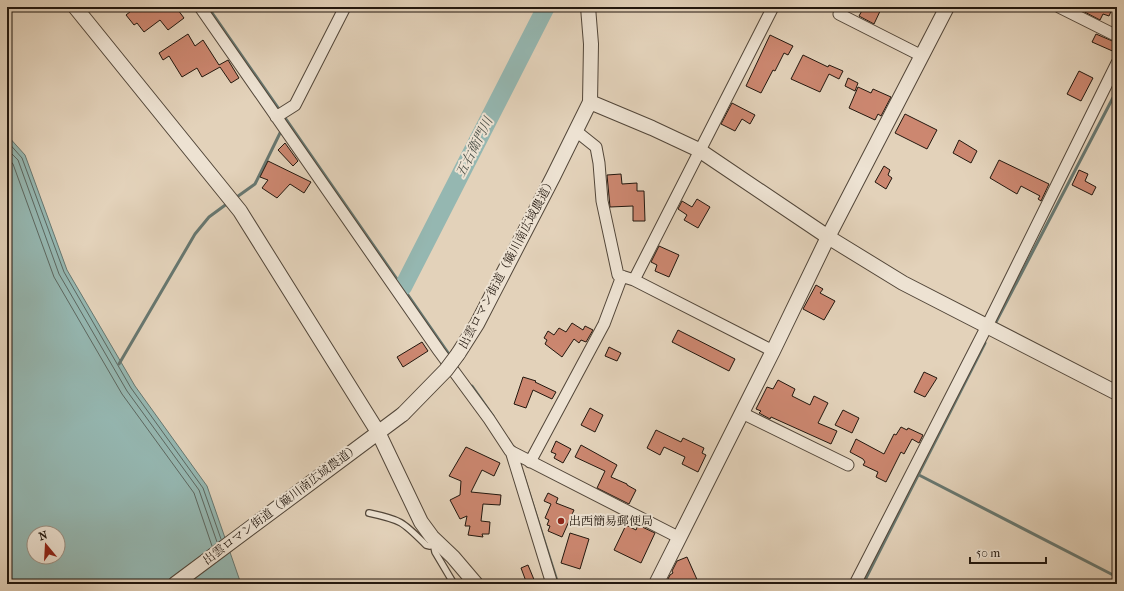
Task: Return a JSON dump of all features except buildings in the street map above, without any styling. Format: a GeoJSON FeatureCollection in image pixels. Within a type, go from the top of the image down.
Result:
{"type":"FeatureCollection","features":[{"type":"Feature","properties":{"kind":"street"},"geometry":{"type":"LineString","coordinates":[[76,7],[240,211],[378,432],[412,507],[432,539],[453,557],[476,584]]}},
{"type":"Feature","properties":{"kind":"street"},"geometry":{"type":"LineString","coordinates":[[200,7],[511,451],[552,584]]}},
{"type":"Feature","properties":{"kind":"street"},"geometry":{"type":"LineString","coordinates":[[276,117],[295,105],[345,7]]}},
{"type":"Feature","properties":{"kind":"street","name":"出雲ロマン街道（簸川南広域農道）"},"geometry":{"type":"LineString","coordinates":[[175,584],[403,414],[440,376],[458,354],[476,324],[590,102],[591,44],[588,7]]}},
{"type":"Feature","properties":{"kind":"street"},"geometry":{"type":"LineString","coordinates":[[634,280],[773,7]]}},
{"type":"Feature","properties":{"kind":"street"},"geometry":{"type":"LineString","coordinates":[[656,584],[678,537],[773,351],[828,237],[948,7]]}},
{"type":"Feature","properties":{"kind":"street"},"geometry":{"type":"LineString","coordinates":[[1059,7],[1117,36]]}},
{"type":"Feature","properties":{"kind":"street"},"geometry":{"type":"LineString","coordinates":[[839,14],[922,56]]}},
{"type":"Feature","properties":{"kind":"street"},"geometry":{"type":"LineString","coordinates":[[855,584],[987,326],[1117,63]]}},
{"type":"Feature","properties":{"kind":"street"},"geometry":{"type":"LineString","coordinates":[[590,102],[699,150],[828,237],[903,283],[1117,393]]}},
{"type":"Feature","properties":{"kind":"street"},"geometry":{"type":"LineString","coordinates":[[576,131],[596,147],[604,208],[618,275],[634,280],[773,351]]}},
{"type":"Feature","properties":{"kind":"street"},"geometry":{"type":"LineString","coordinates":[[530,462],[604,324],[622,276]]}},
{"type":"Feature","properties":{"kind":"street"},"geometry":{"type":"LineString","coordinates":[[742,413],[848,465]]}},
{"type":"Feature","properties":{"kind":"street"},"geometry":{"type":"LineString","coordinates":[[511,451],[678,537]]}},
{"type":"Feature","properties":{"kind":"lane"},"geometry":{"type":"LineString","coordinates":[[369,513],[394,518],[401,521],[426,545],[430,546],[432,539]]}},
{"type":"Feature","properties":{"kind":"lane"},"geometry":{"type":"LineString","coordinates":[[432,539],[435,552],[454,584]]}},
{"type":"Feature","properties":{"kind":"water"},"geometry":{"type":"Polygon","coordinates":[[[7,135],[25,155],[67,270],[135,386],[207,486],[241,584],[7,584],[7,135]]]}},
{"type":"Feature","properties":{"kind":"waterway"},"geometry":{"type":"LineString","coordinates":[[208,7],[451,357]]}},
{"type":"Feature","properties":{"kind":"waterway","name":"五右衛門川"},"geometry":{"type":"LineString","coordinates":[[403,287],[546,7]]}},
{"type":"Feature","properties":{"kind":"waterway"},"geometry":{"type":"LineString","coordinates":[[996,322],[1117,90]]}},
{"type":"Feature","properties":{"kind":"waterway"},"geometry":{"type":"LineString","coordinates":[[234,199],[255,184],[282,129]]}},
{"type":"Feature","properties":{"kind":"waterway"},"geometry":{"type":"LineString","coordinates":[[119,364],[195,234],[209,217],[228,203]]}},
{"type":"Feature","properties":{"kind":"waterway"},"geometry":{"type":"LineString","coordinates":[[863,584],[985,343]]}},
{"type":"Feature","properties":{"kind":"waterway"},"geometry":{"type":"LineString","coordinates":[[472,386],[493,416]]}},
{"type":"Feature","properties":{"kind":"waterway"},"geometry":{"type":"LineString","coordinates":[[523,474],[558,584]]}},
{"type":"Feature","properties":{"kind":"waterway"},"geometry":{"type":"LineString","coordinates":[[919,475],[1117,577]]}},
{"type":"Feature","properties":{"kind":"place","name":"出西簡易郵便局"},"geometry":{"type":"Point","coordinates":[561,521]}}]}
